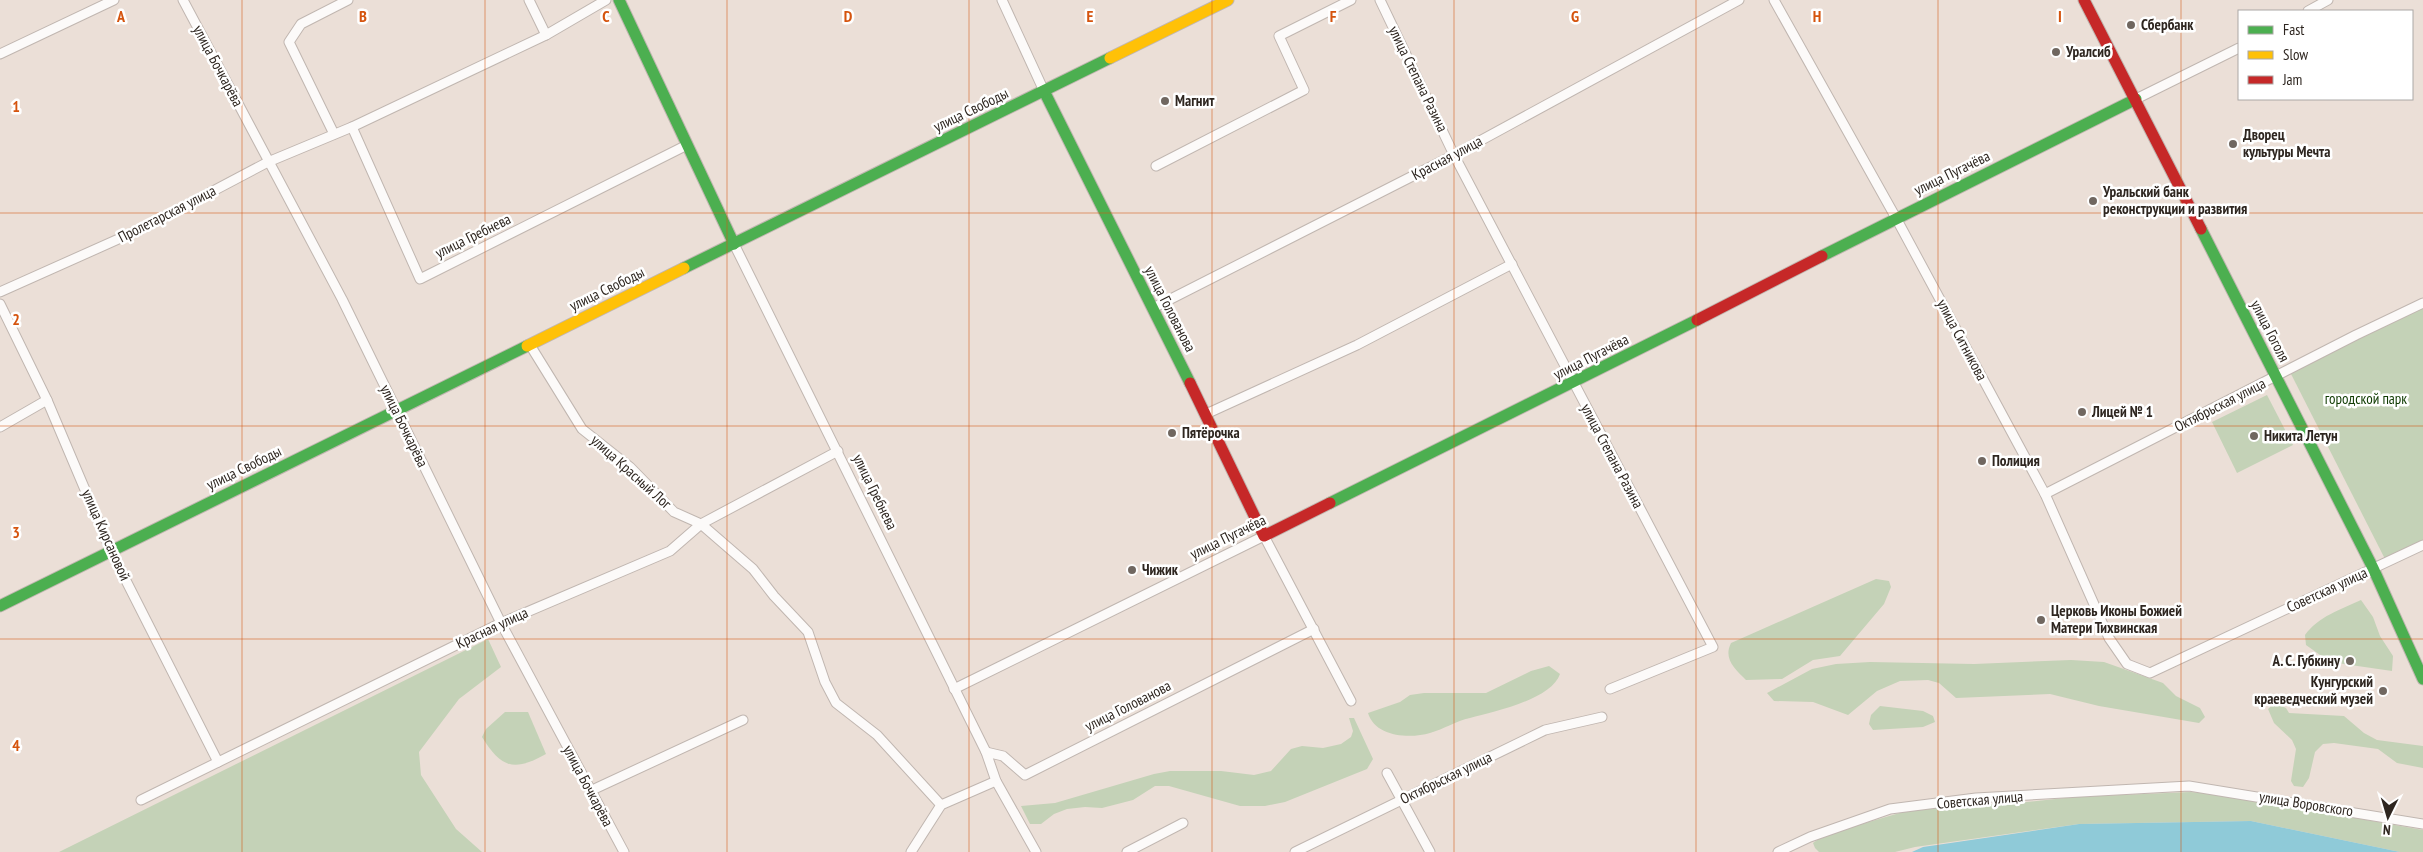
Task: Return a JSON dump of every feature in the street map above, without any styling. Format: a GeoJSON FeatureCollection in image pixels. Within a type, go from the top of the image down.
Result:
{"type":"FeatureCollection","features":[{"type":"Feature","properties":{"kind":"street"},"geometry":{"type":"LineString","coordinates":[[0,54],[114,0]]}},
{"type":"Feature","properties":{"kind":"street","name":"улица Бочкарёва"},"geometry":{"type":"LineString","coordinates":[[183,0],[342,299],[501,622],[624,852]]}},
{"type":"Feature","properties":{"kind":"street"},"geometry":{"type":"LineString","coordinates":[[334,134],[289,42],[301,24],[348,0]]}},
{"type":"Feature","properties":{"kind":"street"},"geometry":{"type":"LineString","coordinates":[[529,0],[546,35]]}},
{"type":"Feature","properties":{"kind":"street","name":"Пролетарская улица"},"geometry":{"type":"LineString","coordinates":[[0,292],[143,228],[268,162],[352,127],[546,35],[606,0]]}},
{"type":"Feature","properties":{"kind":"street","name":"улица Гребнева"},"geometry":{"type":"LineString","coordinates":[[619,0],[734,244],[986,752],[996,781],[1036,852]]}},
{"type":"Feature","properties":{"kind":"street","name":"улица Голованова"},"geometry":{"type":"LineString","coordinates":[[1002,0],[1044,91],[1206,414],[1264,536],[1351,701]]}},
{"type":"Feature","properties":{"kind":"street","name":"улица Свободы"},"geometry":{"type":"LineString","coordinates":[[0,606],[1228,0]]}},
{"type":"Feature","properties":{"kind":"street"},"geometry":{"type":"LineString","coordinates":[[1156,166],[1304,90],[1279,36],[1351,0]]}},
{"type":"Feature","properties":{"kind":"street","name":"улица Степана Разина"},"geometry":{"type":"LineString","coordinates":[[1380,0],[1454,155],[1713,647],[1610,689]]}},
{"type":"Feature","properties":{"kind":"street","name":"Красная улица"},"geometry":{"type":"LineString","coordinates":[[1153,308],[1454,155],[1739,0]]}},
{"type":"Feature","properties":{"kind":"street","name":"улица Ситникова"},"geometry":{"type":"LineString","coordinates":[[1774,0],[1896,218],[2045,494],[2109,638],[2127,664],[2150,673]]}},
{"type":"Feature","properties":{"kind":"street","name":"улица Гоголя"},"geometry":{"type":"LineString","coordinates":[[2084,0],[2373,568],[2423,679]]}},
{"type":"Feature","properties":{"kind":"street"},"geometry":{"type":"LineString","coordinates":[[2310,10],[2328,0]]}},
{"type":"Feature","properties":{"kind":"street","name":"улица Пугачёва"},"geometry":{"type":"LineString","coordinates":[[954,689],[1574,383],[1896,218],[2238,48]]}},
{"type":"Feature","properties":{"kind":"street","name":"улица Гребнева"},"geometry":{"type":"LineString","coordinates":[[352,127],[420,278],[687,146]]}},
{"type":"Feature","properties":{"kind":"street"},"geometry":{"type":"LineString","coordinates":[[1206,414],[1357,345],[1512,264]]}},
{"type":"Feature","properties":{"kind":"street","name":"Октябрьская улица"},"geometry":{"type":"LineString","coordinates":[[2045,494],[2423,303]]}},
{"type":"Feature","properties":{"kind":"street","name":"улица Кирсановой"},"geometry":{"type":"LineString","coordinates":[[0,304],[47,400],[111,550],[218,762]]}},
{"type":"Feature","properties":{"kind":"street","name":"улица Красный Лог"},"geometry":{"type":"LineString","coordinates":[[530,344],[582,429],[630,467],[674,512],[701,524],[753,569],[774,596],[808,632],[825,682],[836,703],[877,735],[940,805]]}},
{"type":"Feature","properties":{"kind":"street"},"geometry":{"type":"LineString","coordinates":[[0,427],[47,400]]}},
{"type":"Feature","properties":{"kind":"street","name":"Красная улица"},"geometry":{"type":"LineString","coordinates":[[141,800],[501,622],[670,551],[701,524],[838,451]]}},
{"type":"Feature","properties":{"kind":"street","name":"Советская улица"},"geometry":{"type":"LineString","coordinates":[[2150,673],[2423,545]]}},
{"type":"Feature","properties":{"kind":"street","name":"улица Голованова"},"geometry":{"type":"LineString","coordinates":[[986,752],[1003,756],[1025,775],[1314,629]]}},
{"type":"Feature","properties":{"kind":"street","name":"Октябрьская улица"},"geometry":{"type":"LineString","coordinates":[[1295,852],[1545,730],[1602,717]]}},
{"type":"Feature","properties":{"kind":"street"},"geometry":{"type":"LineString","coordinates":[[590,791],[743,720]]}},
{"type":"Feature","properties":{"kind":"street"},"geometry":{"type":"LineString","coordinates":[[1387,773],[1430,852]]}},
{"type":"Feature","properties":{"kind":"street"},"geometry":{"type":"LineString","coordinates":[[911,852],[940,805],[996,781]]}},
{"type":"Feature","properties":{"kind":"street","name":"Советская улица"},"geometry":{"type":"LineString","coordinates":[[1778,852],[1810,837],[1890,809],[1976,798],[2189,786]]}},
{"type":"Feature","properties":{"kind":"street","name":"улица Воровского"},"geometry":{"type":"LineString","coordinates":[[2189,786],[2423,824]]}},
{"type":"Feature","properties":{"kind":"street"},"geometry":{"type":"LineString","coordinates":[[1127,852],[1183,823]]}},
{"type":"Feature","properties":{"kind":"green space","name":"городской парк"},"geometry":{"type":"Polygon","coordinates":[[[2423,305],[2423,541],[2385,559],[2290,372],[2423,305]]]}},
{"type":"Feature","properties":{"kind":"green space"},"geometry":{"type":"Polygon","coordinates":[[[2267,395],[2293,445],[2237,473],[2212,422],[2267,395]]]}},
{"type":"Feature","properties":{"kind":"green space"},"geometry":{"type":"Polygon","coordinates":[[[1876,579],[1889,581],[1891,587],[1884,604],[1840,656],[1813,660],[1782,679],[1746,680],[1731,663],[1728,654],[1731,643],[1876,579]]]}},
{"type":"Feature","properties":{"kind":"green space"},"geometry":{"type":"Polygon","coordinates":[[[2361,600],[2373,617],[2380,636],[2393,656],[2392,671],[2330,662],[2306,645],[2305,635],[2317,623],[2330,614],[2361,600]]]}},
{"type":"Feature","properties":{"kind":"green space"},"geometry":{"type":"Polygon","coordinates":[[[488,639],[501,667],[459,699],[419,752],[421,775],[456,829],[482,852],[59,852],[488,639]]]}},
{"type":"Feature","properties":{"kind":"green space"},"geometry":{"type":"Polygon","coordinates":[[[2071,660],[2104,662],[2163,683],[2176,696],[2200,708],[2205,717],[2199,723],[2099,706],[2050,694],[1956,698],[1939,683],[1928,680],[1900,681],[1877,691],[1848,715],[1813,702],[1774,701],[1767,693],[1812,669],[1836,664],[1870,662],[1974,664],[2071,660]]]}},
{"type":"Feature","properties":{"kind":"green space"},"geometry":{"type":"Polygon","coordinates":[[[1549,666],[1560,674],[1555,683],[1546,691],[1521,703],[1460,721],[1430,733],[1413,736],[1394,734],[1378,727],[1368,713],[1400,702],[1410,695],[1424,693],[1486,693],[1531,671],[1549,666]]]}},
{"type":"Feature","properties":{"kind":"green space"},"geometry":{"type":"Polygon","coordinates":[[[2275,703],[2286,708],[2289,713],[2344,716],[2364,733],[2377,740],[2423,746],[2423,768],[2397,763],[2378,749],[2334,743],[2323,744],[2315,752],[2309,778],[2303,787],[2294,786],[2291,781],[2296,749],[2292,740],[2274,723],[2268,709],[2275,703]]]}},
{"type":"Feature","properties":{"kind":"green space"},"geometry":{"type":"Polygon","coordinates":[[[1880,706],[1923,711],[1933,716],[1935,722],[1923,727],[1873,730],[1869,724],[1871,715],[1880,706]]]}},
{"type":"Feature","properties":{"kind":"green space"},"geometry":{"type":"Polygon","coordinates":[[[505,712],[528,712],[546,754],[535,760],[517,765],[502,761],[496,755],[482,737],[486,729],[505,712]]]}},
{"type":"Feature","properties":{"kind":"green space"},"geometry":{"type":"Polygon","coordinates":[[[1349,718],[1354,718],[1373,759],[1367,769],[1285,802],[1265,806],[1240,806],[1169,786],[1155,786],[1133,800],[1102,808],[1067,809],[1054,814],[1041,824],[1030,824],[1021,806],[1055,803],[1170,771],[1221,771],[1254,775],[1271,771],[1291,749],[1302,746],[1323,748],[1341,744],[1351,737],[1353,731],[1349,718]]]}},
{"type":"Feature","properties":{"kind":"green space"},"geometry":{"type":"Polygon","coordinates":[[[2190,792],[2219,794],[2423,830],[2423,852],[2400,852],[2251,821],[2079,824],[1915,847],[1895,852],[1819,852],[1813,843],[1824,835],[1903,812],[1951,804],[2008,804],[2074,797],[2190,792]]]}},
{"type":"Feature","properties":{"kind":"water"},"geometry":{"type":"Polygon","coordinates":[[[2251,821],[2400,852],[1912,852],[1923,847],[2079,824],[2251,821]]]}},
{"type":"Feature","properties":{"kind":"traffic: fast"},"geometry":{"type":"LineString","coordinates":[[619,0],[734,244]]}},
{"type":"Feature","properties":{"kind":"traffic: fast"},"geometry":{"type":"LineString","coordinates":[[684,268],[1110,58]]}},
{"type":"Feature","properties":{"kind":"traffic: fast"},"geometry":{"type":"LineString","coordinates":[[1044,91],[1190,383]]}},
{"type":"Feature","properties":{"kind":"traffic: fast"},"geometry":{"type":"LineString","coordinates":[[1822,256],[2136,99]]}},
{"type":"Feature","properties":{"kind":"traffic: fast"},"geometry":{"type":"LineString","coordinates":[[2201,229],[2373,568],[2423,679]]}},
{"type":"Feature","properties":{"kind":"traffic: fast"},"geometry":{"type":"LineString","coordinates":[[1330,503],[1697,320]]}},
{"type":"Feature","properties":{"kind":"traffic: fast"},"geometry":{"type":"LineString","coordinates":[[0,606],[527,346]]}},
{"type":"Feature","properties":{"kind":"traffic: slow"},"geometry":{"type":"LineString","coordinates":[[1110,58],[1228,0]]}},
{"type":"Feature","properties":{"kind":"traffic: slow"},"geometry":{"type":"LineString","coordinates":[[527,346],[684,268]]}},
{"type":"Feature","properties":{"kind":"traffic: jam"},"geometry":{"type":"LineString","coordinates":[[2084,0],[2201,229]]}},
{"type":"Feature","properties":{"kind":"traffic: jam"},"geometry":{"type":"LineString","coordinates":[[1697,320],[1822,256]]}},
{"type":"Feature","properties":{"kind":"traffic: jam"},"geometry":{"type":"LineString","coordinates":[[1190,383],[1264,536],[1330,503]]}},
{"type":"Feature","properties":{"kind":"place","name":"Сбербанк"},"geometry":{"type":"Point","coordinates":[2131,25]}},
{"type":"Feature","properties":{"kind":"place","name":"Уралсиб"},"geometry":{"type":"Point","coordinates":[2056,52]}},
{"type":"Feature","properties":{"kind":"place","name":"Магнит"},"geometry":{"type":"Point","coordinates":[1165,101]}},
{"type":"Feature","properties":{"kind":"place","name":"Дворец культуры Мечта"},"geometry":{"type":"Point","coordinates":[2233,144]}},
{"type":"Feature","properties":{"kind":"place","name":"Уральский банк реконструкции и развития"},"geometry":{"type":"Point","coordinates":[2093,201]}},
{"type":"Feature","properties":{"kind":"place","name":"Лицей № 1"},"geometry":{"type":"Point","coordinates":[2082,412]}},
{"type":"Feature","properties":{"kind":"place","name":"Пятёрочка"},"geometry":{"type":"Point","coordinates":[1172,433]}},
{"type":"Feature","properties":{"kind":"place","name":"Никита Летун"},"geometry":{"type":"Point","coordinates":[2254,436]}},
{"type":"Feature","properties":{"kind":"place","name":"Полиция"},"geometry":{"type":"Point","coordinates":[1982,461]}},
{"type":"Feature","properties":{"kind":"place","name":"Чижик"},"geometry":{"type":"Point","coordinates":[1132,570]}},
{"type":"Feature","properties":{"kind":"place","name":"Церковь Иконы Божией Матери Тихвинская"},"geometry":{"type":"Point","coordinates":[2041,620]}},
{"type":"Feature","properties":{"kind":"place","name":"А. С. Губкину"},"geometry":{"type":"Point","coordinates":[2350,661]}},
{"type":"Feature","properties":{"kind":"place","name":"Кунгурский краеведческий музей"},"geometry":{"type":"Point","coordinates":[2383,691]}}]}
